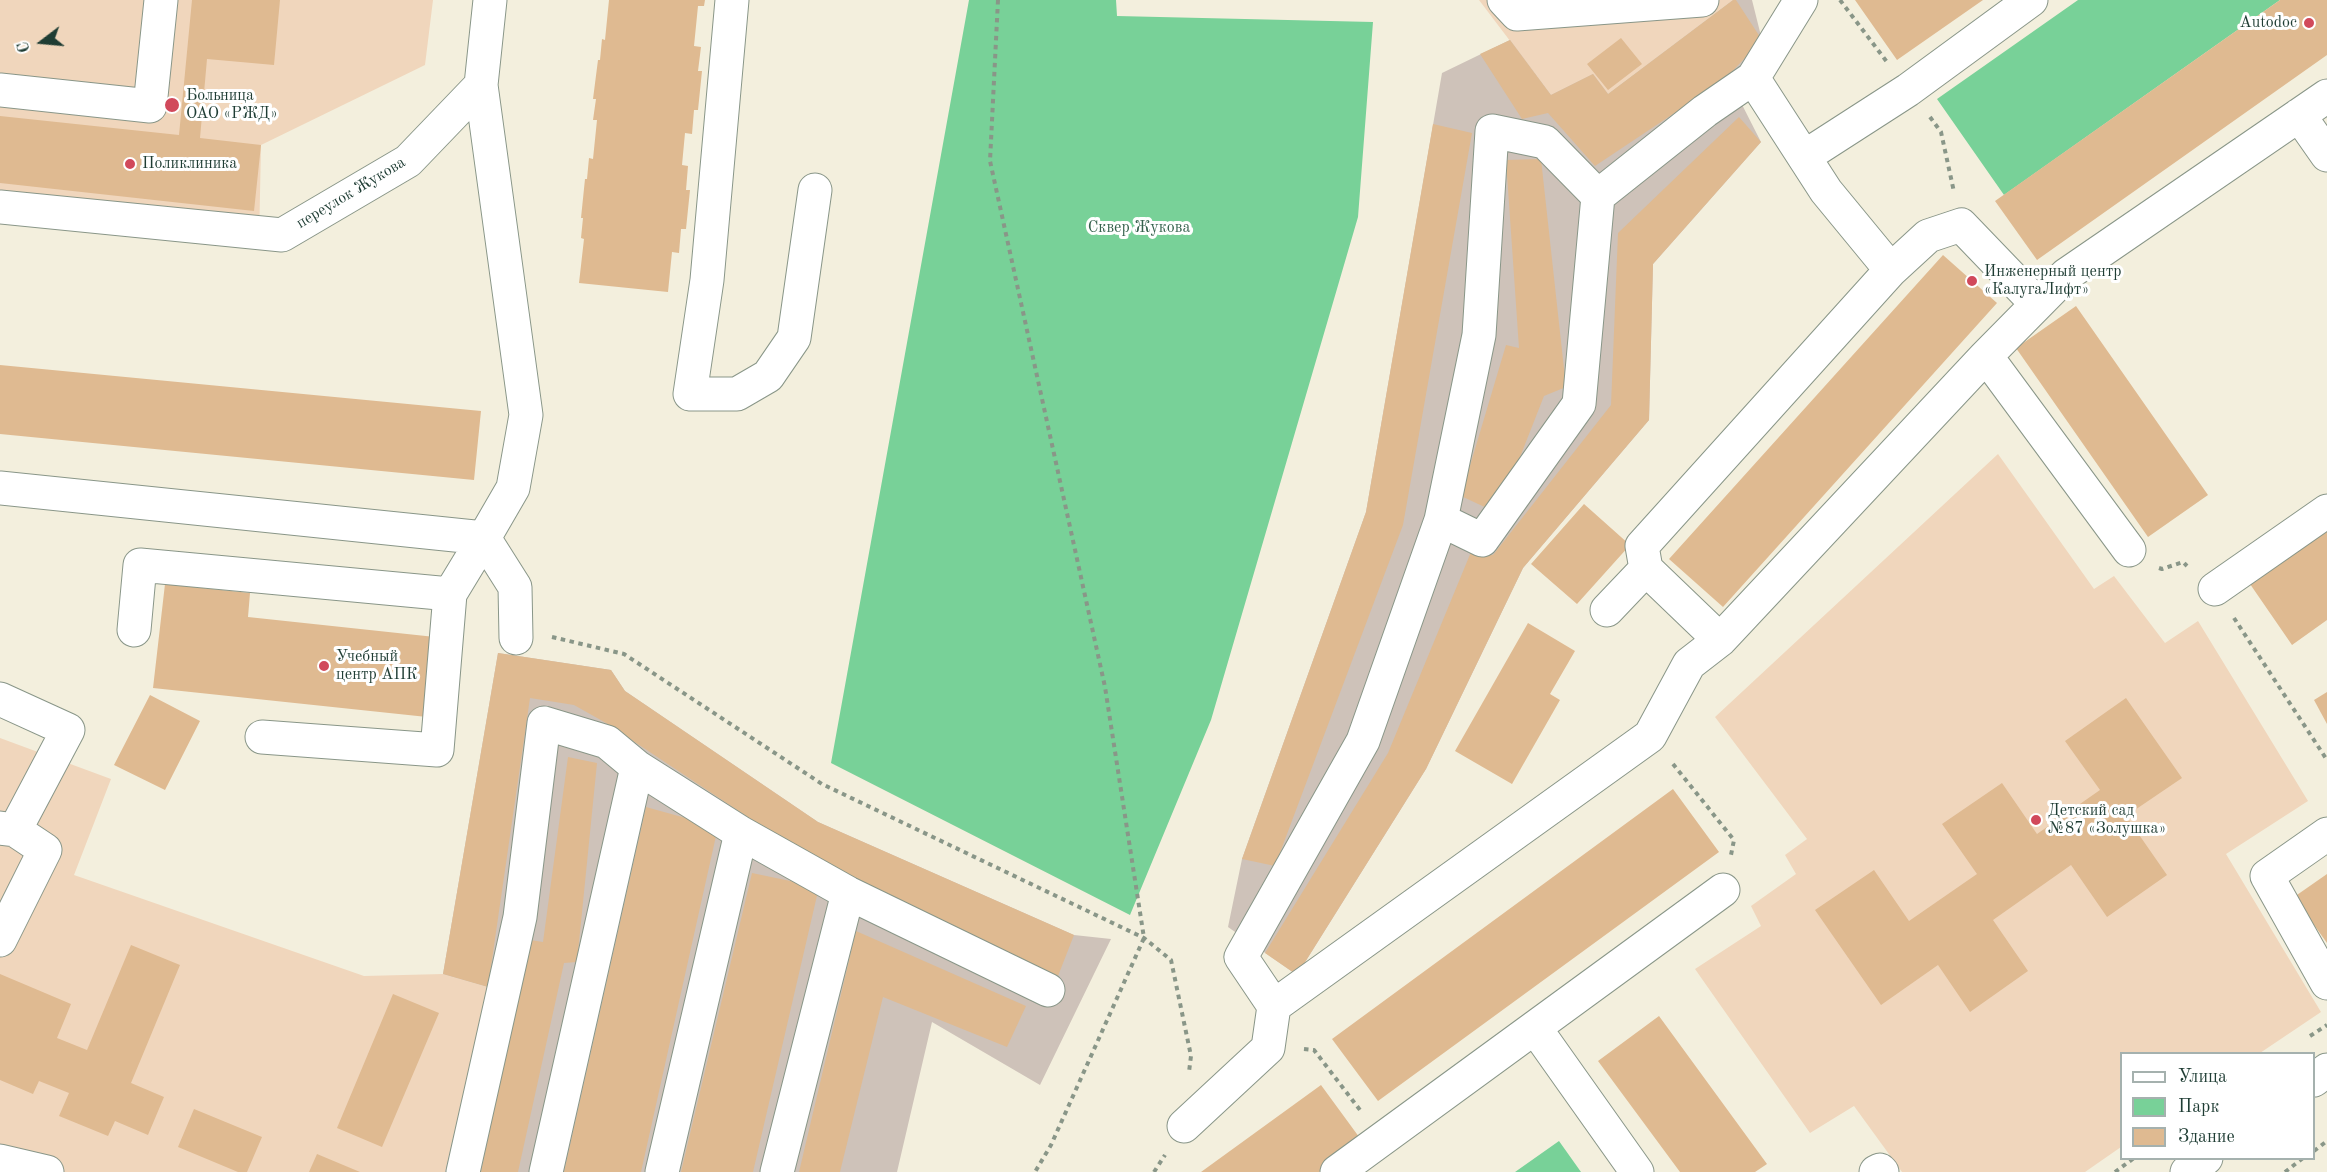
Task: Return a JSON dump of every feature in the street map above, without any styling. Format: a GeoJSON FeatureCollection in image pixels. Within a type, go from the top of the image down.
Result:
{"type":"FeatureCollection","features":[{"type":"Feature","properties":{"kind":"street"},"geometry":{"type":"LineString","coordinates":[[0,90],[150,106],[161,0]]}},
{"type":"Feature","properties":{"kind":"street"},"geometry":{"type":"LineString","coordinates":[[262,737],[437,750],[450,594],[513,488],[526,415],[481,85],[490,0]]}},
{"type":"Feature","properties":{"kind":"street"},"geometry":{"type":"LineString","coordinates":[[732,0],[707,280],[690,394],[737,394],[768,376],[794,338],[815,190]]}},
{"type":"Feature","properties":{"kind":"street"},"geometry":{"type":"LineString","coordinates":[[1504,0],[1517,14],[1702,0]]}},
{"type":"Feature","properties":{"kind":"street"},"geometry":{"type":"LineString","coordinates":[[1441,520],[1482,540],[1580,404],[1598,196],[1705,111],[1754,78],[1798,0]]}},
{"type":"Feature","properties":{"kind":"street"},"geometry":{"type":"LineString","coordinates":[[1804,158],[1908,90],[2031,0]]}},
{"type":"Feature","properties":{"kind":"street"},"geometry":{"type":"LineString","coordinates":[[1754,78],[1826,190],[1892,270]]}},
{"type":"Feature","properties":{"kind":"street","name":"переулок Жукова"},"geometry":{"type":"LineString","coordinates":[[0,207],[282,235],[408,161],[481,85]]}},
{"type":"Feature","properties":{"kind":"street"},"geometry":{"type":"LineString","coordinates":[[1274,1006],[1650,736],[1689,664],[1720,640],[1986,356],[2066,275],[2327,96]]}},
{"type":"Feature","properties":{"kind":"street"},"geometry":{"type":"LineString","coordinates":[[2298,116],[2327,155]]}},
{"type":"Feature","properties":{"kind":"street"},"geometry":{"type":"LineString","coordinates":[[1184,1126],[1268,1048],[1274,1006],[1241,957],[1363,741],[1441,520],[1479,336],[1492,131],[1545,142],[1598,196]]}},
{"type":"Feature","properties":{"kind":"street"},"geometry":{"type":"LineString","coordinates":[[1720,640],[1646,569],[1642,546],[1892,270],[1928,236],[1961,225],[2037,304]]}},
{"type":"Feature","properties":{"kind":"street"},"geometry":{"type":"LineString","coordinates":[[1986,356],[2130,550]]}},
{"type":"Feature","properties":{"kind":"street"},"geometry":{"type":"LineString","coordinates":[[0,488],[484,538]]}},
{"type":"Feature","properties":{"kind":"street"},"geometry":{"type":"LineString","coordinates":[[2215,590],[2327,511]]}},
{"type":"Feature","properties":{"kind":"street"},"geometry":{"type":"LineString","coordinates":[[484,538],[515,587],[531,637]]}},
{"type":"Feature","properties":{"kind":"street"},"geometry":{"type":"LineString","coordinates":[[134,630],[140,565],[450,594]]}},
{"type":"Feature","properties":{"kind":"street"},"geometry":{"type":"LineString","coordinates":[[1607,610],[1646,569]]}},
{"type":"Feature","properties":{"kind":"street"},"geometry":{"type":"LineString","coordinates":[[0,699],[68,730],[8,829],[45,850],[0,940]]}},
{"type":"Feature","properties":{"kind":"street"},"geometry":{"type":"LineString","coordinates":[[463,1172],[520,917],[544,723],[608,741],[637,766],[741,833],[848,893],[1048,990]]}},
{"type":"Feature","properties":{"kind":"street"},"geometry":{"type":"LineString","coordinates":[[546,1172],[637,766]]}},
{"type":"Feature","properties":{"kind":"street"},"geometry":{"type":"LineString","coordinates":[[662,1172],[741,833]]}},
{"type":"Feature","properties":{"kind":"street"},"geometry":{"type":"LineString","coordinates":[[2327,834],[2267,876],[2327,982]]}},
{"type":"Feature","properties":{"kind":"street"},"geometry":{"type":"LineString","coordinates":[[1337,1172],[1723,890]]}},
{"type":"Feature","properties":{"kind":"street"},"geometry":{"type":"LineString","coordinates":[[777,1172],[848,893]]}},
{"type":"Feature","properties":{"kind":"street"},"geometry":{"type":"LineString","coordinates":[[1535,1028],[1637,1172]]}},
{"type":"Feature","properties":{"kind":"street"},"geometry":{"type":"LineString","coordinates":[[2187,1172],[2203,1160]]}},
{"type":"Feature","properties":{"kind":"street"},"geometry":{"type":"LineString","coordinates":[[0,1161],[47,1172]]}},
{"type":"Feature","properties":{"kind":"street"},"geometry":{"type":"LineString","coordinates":[[1876,1172],[1880,1170],[1882,1172]]}},
{"type":"Feature","properties":{"kind":"path"},"geometry":{"type":"LineString","coordinates":[[998,0],[990,161],[1105,687],[1144,938],[1051,1145],[1035,1172]]}},
{"type":"Feature","properties":{"kind":"path"},"geometry":{"type":"LineString","coordinates":[[2130,550],[2162,569],[2183,562],[2215,590],[2327,760]]}},
{"type":"Feature","properties":{"kind":"path"},"geometry":{"type":"LineString","coordinates":[[531,637],[624,654],[822,784],[1144,938],[1171,960],[1191,1056],[1184,1126]]}},
{"type":"Feature","properties":{"kind":"path"},"geometry":{"type":"LineString","coordinates":[[1650,736],[1734,840],[1723,890]]}},
{"type":"Feature","properties":{"kind":"path"},"geometry":{"type":"LineString","coordinates":[[1268,1048],[1314,1050],[1382,1140]]}},
{"type":"Feature","properties":{"kind":"path"},"geometry":{"type":"LineString","coordinates":[[2115,1172],[2131,1160]]}},
{"type":"Feature","properties":{"kind":"path"},"geometry":{"type":"LineString","coordinates":[[2285,1172],[2300,1160]]}},
{"type":"Feature","properties":{"kind":"shaded area","name":"Больница ОАО «РЖД»"},"geometry":{"type":"Polygon","coordinates":[[[0,0],[433,0],[425,65],[261,145],[259,243],[0,218],[0,0]]]}},
{"type":"Feature","properties":{"kind":"shaded area"},"geometry":{"type":"Polygon","coordinates":[[[1479,0],[1733,0],[1608,94],[1551,95],[1479,0]]]}},
{"type":"Feature","properties":{"kind":"shaded area"},"geometry":{"type":"Polygon","coordinates":[[[1733,0],[1752,0],[1762,40],[1731,83],[1761,142],[1653,264],[1649,420],[1523,568],[1426,769],[1297,975],[1228,927],[1242,859],[1366,512],[1442,73],[1510,40],[1551,95],[1593,74],[1608,94],[1733,0]]]}},
{"type":"Feature","properties":{"kind":"shaded area","name":"Детский сад №87 «Золушка»"},"geometry":{"type":"Polygon","coordinates":[[[1998,454],[2094,589],[2114,576],[2165,643],[2198,621],[2308,801],[2226,854],[2321,1012],[2261,1052],[2120,1052],[2120,1148],[2085,1172],[1902,1172],[1854,1106],[1810,1133],[1695,969],[1761,926],[1751,906],[1796,874],[1785,855],[1807,839],[1715,717],[1998,454]]]}},
{"type":"Feature","properties":{"kind":"shaded area"},"geometry":{"type":"Polygon","coordinates":[[[498,653],[611,670],[625,691],[818,822],[1074,935],[1111,939],[1040,1085],[932,1022],[897,1172],[445,1172],[488,987],[443,974],[498,653]]]}},
{"type":"Feature","properties":{"kind":"shaded area"},"geometry":{"type":"Polygon","coordinates":[[[0,738],[111,779],[74,875],[364,976],[443,974],[488,987],[445,1172],[0,1172],[0,738]]]}},
{"type":"Feature","properties":{"kind":"green space","name":"Сквер Жукова"},"geometry":{"type":"Polygon","coordinates":[[[969,0],[1116,0],[1117,16],[1373,22],[1358,217],[1211,720],[1130,915],[831,763],[969,0]]]}},
{"type":"Feature","properties":{"kind":"green space"},"geometry":{"type":"Polygon","coordinates":[[[2078,0],[2280,0],[2004,195],[1937,99],[2078,0]]]}},
{"type":"Feature","properties":{"kind":"green space"},"geometry":{"type":"Polygon","coordinates":[[[1559,1141],[1581,1172],[1515,1172],[1559,1141]]]}},
{"type":"Feature","properties":{"kind":"building","name":"Поликлиника"},"geometry":{"type":"Polygon","coordinates":[[[192,0],[280,0],[274,65],[207,59],[200,138],[261,145],[254,211],[0,183],[0,116],[179,135],[192,0]]]}},
{"type":"Feature","properties":{"kind":"building"},"geometry":{"type":"Polygon","coordinates":[[[609,0],[705,0],[704,6],[698,6],[694,46],[701,47],[698,71],[702,71],[698,110],[694,110],[692,134],[685,133],[682,165],[688,166],[686,190],[690,190],[686,229],[681,229],[679,253],[672,252],[668,292],[579,283],[584,239],[581,238],[583,218],[581,218],[585,179],[587,179],[589,158],[593,159],[597,120],[593,120],[596,99],[593,99],[602,39],[605,40],[609,0]]]}},
{"type":"Feature","properties":{"kind":"building"},"geometry":{"type":"Polygon","coordinates":[[[1736,0],[1762,40],[1724,80],[1595,166],[1548,113],[1522,119],[1480,54],[1510,40],[1551,95],[1593,74],[1608,94],[1736,0]]]}},
{"type":"Feature","properties":{"kind":"building"},"geometry":{"type":"Polygon","coordinates":[[[1855,0],[1983,0],[1897,60],[1855,0]]]}},
{"type":"Feature","properties":{"kind":"building"},"geometry":{"type":"Polygon","coordinates":[[[2280,0],[2327,0],[2327,55],[2037,260],[1995,201],[2280,0]]]}},
{"type":"Feature","properties":{"kind":"building"},"geometry":{"type":"Polygon","coordinates":[[[1621,38],[1642,64],[1608,90],[1587,64],[1621,38]]]}},
{"type":"Feature","properties":{"kind":"building"},"geometry":{"type":"Polygon","coordinates":[[[1739,117],[1761,142],[1653,264],[1649,420],[1523,568],[1426,769],[1297,975],[1265,953],[1388,753],[1471,552],[1493,555],[1611,405],[1618,233],[1739,117]]]}},
{"type":"Feature","properties":{"kind":"building"},"geometry":{"type":"Polygon","coordinates":[[[1433,124],[1472,133],[1403,525],[1275,866],[1242,859],[1366,512],[1433,124]]]}},
{"type":"Feature","properties":{"kind":"building"},"geometry":{"type":"Polygon","coordinates":[[[1541,159],[1566,387],[1544,396],[1509,485],[1491,510],[1461,496],[1506,345],[1519,348],[1506,160],[1541,159]]]}},
{"type":"Feature","properties":{"kind":"building"},"geometry":{"type":"Polygon","coordinates":[[[1943,255],[1997,303],[1723,607],[1669,559],[1943,255]]]}},
{"type":"Feature","properties":{"kind":"building"},"geometry":{"type":"Polygon","coordinates":[[[2076,306],[2208,495],[2148,537],[2016,348],[2076,306]]]}},
{"type":"Feature","properties":{"kind":"building"},"geometry":{"type":"Polygon","coordinates":[[[0,365],[481,411],[474,480],[0,434],[0,365]]]}},
{"type":"Feature","properties":{"kind":"building"},"geometry":{"type":"Polygon","coordinates":[[[1584,504],[1630,545],[1577,604],[1531,564],[1584,504]]]}},
{"type":"Feature","properties":{"kind":"building"},"geometry":{"type":"Polygon","coordinates":[[[2327,531],[2327,620],[2292,645],[2250,584],[2327,531]]]}},
{"type":"Feature","properties":{"kind":"building","name":"Учебный центр АПК"},"geometry":{"type":"Polygon","coordinates":[[[165,584],[250,593],[248,617],[435,637],[427,717],[153,688],[165,584]]]}},
{"type":"Feature","properties":{"kind":"building"},"geometry":{"type":"Polygon","coordinates":[[[1528,623],[1575,651],[1550,694],[1560,700],[1512,784],[1455,751],[1528,623]]]}},
{"type":"Feature","properties":{"kind":"building"},"geometry":{"type":"Polygon","coordinates":[[[498,653],[611,670],[625,691],[818,822],[1074,935],[1058,976],[802,853],[606,723],[574,705],[530,698],[488,987],[443,974],[498,653]]]}},
{"type":"Feature","properties":{"kind":"building"},"geometry":{"type":"Polygon","coordinates":[[[2327,692],[2327,724],[2314,700],[2327,692]]]}},
{"type":"Feature","properties":{"kind":"building"},"geometry":{"type":"Polygon","coordinates":[[[150,695],[200,721],[165,790],[114,765],[150,695]]]}},
{"type":"Feature","properties":{"kind":"building"},"geometry":{"type":"Polygon","coordinates":[[[2126,698],[2182,778],[2126,816],[2167,875],[2107,917],[2071,865],[1993,920],[2028,971],[1970,1012],[1938,965],[1881,1005],[1815,910],[1874,870],[1909,921],[1977,874],[1942,824],[2002,783],[2037,834],[2100,790],[2065,741],[2126,698]]]}},
{"type":"Feature","properties":{"kind":"building"},"geometry":{"type":"Polygon","coordinates":[[[568,757],[597,763],[577,962],[564,963],[518,1172],[481,1172],[530,940],[543,942],[568,757]]]}},
{"type":"Feature","properties":{"kind":"building"},"geometry":{"type":"Polygon","coordinates":[[[1673,789],[1719,852],[1378,1101],[1332,1039],[1673,789]]]}},
{"type":"Feature","properties":{"kind":"building"},"geometry":{"type":"Polygon","coordinates":[[[646,807],[718,827],[641,1172],[564,1172],[646,807]]]}},
{"type":"Feature","properties":{"kind":"building"},"geometry":{"type":"Polygon","coordinates":[[[752,873],[819,887],[753,1172],[681,1172],[752,873]]]}},
{"type":"Feature","properties":{"kind":"building"},"geometry":{"type":"Polygon","coordinates":[[[2327,874],[2327,943],[2294,897],[2327,874]]]}},
{"type":"Feature","properties":{"kind":"building"},"geometry":{"type":"Polygon","coordinates":[[[856,931],[1026,1006],[1007,1047],[883,997],[840,1172],[799,1172],[856,931]]]}},
{"type":"Feature","properties":{"kind":"building"},"geometry":{"type":"Polygon","coordinates":[[[131,945],[180,965],[131,1083],[164,1097],[148,1135],[115,1121],[108,1136],[59,1116],[69,1093],[39,1081],[33,1094],[0,1080],[0,974],[71,1004],[57,1038],[87,1050],[131,945]]]}},
{"type":"Feature","properties":{"kind":"building"},"geometry":{"type":"Polygon","coordinates":[[[393,994],[439,1013],[382,1147],[337,1128],[393,994]]]}},
{"type":"Feature","properties":{"kind":"building"},"geometry":{"type":"Polygon","coordinates":[[[1659,1016],[1767,1164],[1755,1172],[1680,1172],[1598,1061],[1659,1016]]]}},
{"type":"Feature","properties":{"kind":"building"},"geometry":{"type":"Polygon","coordinates":[[[1321,1085],[1362,1141],[1319,1172],[1201,1172],[1321,1085]]]}},
{"type":"Feature","properties":{"kind":"building"},"geometry":{"type":"Polygon","coordinates":[[[194,1109],[262,1137],[247,1172],[238,1172],[178,1147],[194,1109]]]}},
{"type":"Feature","properties":{"kind":"building"},"geometry":{"type":"Polygon","coordinates":[[[317,1154],[360,1172],[309,1172],[317,1154]]]}},
{"type":"Feature","properties":{"kind":"place","name":"Autodoc"},"geometry":{"type":"Point","coordinates":[2309,23]}},
{"type":"Feature","properties":{"kind":"place","name":"Больница ОАО «РЖД»"},"geometry":{"type":"Point","coordinates":[172,105]}},
{"type":"Feature","properties":{"kind":"place","name":"Поликлиника"},"geometry":{"type":"Point","coordinates":[130,164]}},
{"type":"Feature","properties":{"kind":"place","name":"Инженерный центр «КалугаЛифт»"},"geometry":{"type":"Point","coordinates":[1972,281]}},
{"type":"Feature","properties":{"kind":"place","name":"Учебный центр АПК"},"geometry":{"type":"Point","coordinates":[324,666]}},
{"type":"Feature","properties":{"kind":"place","name":"Детский сад №87 «Золушка»"},"geometry":{"type":"Point","coordinates":[2036,820]}}]}
